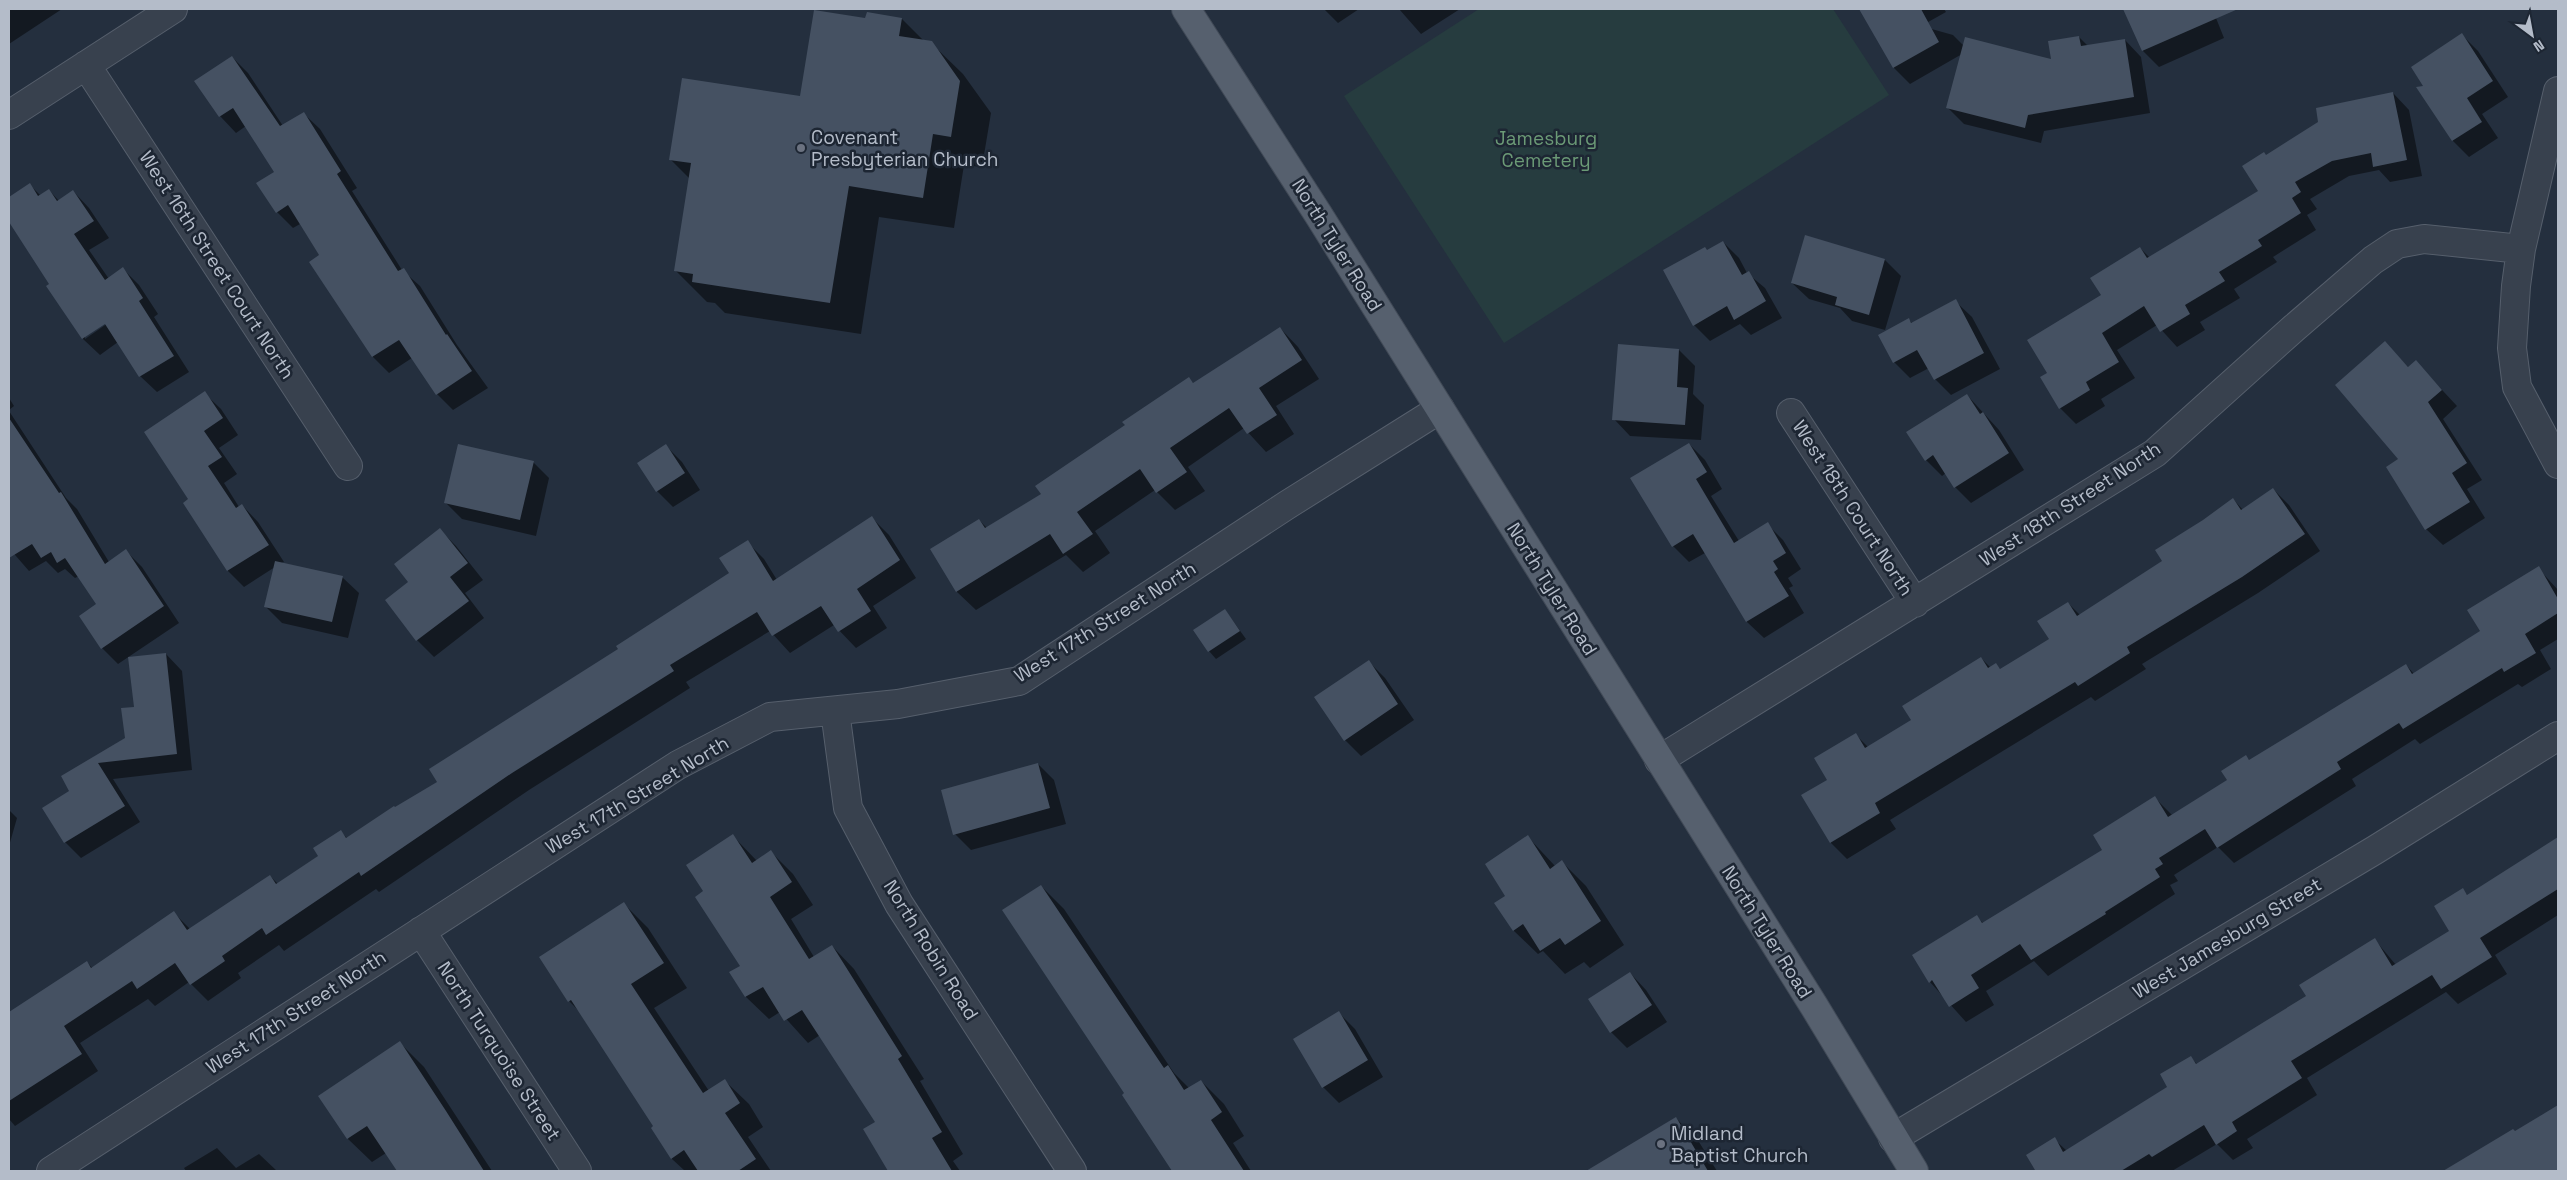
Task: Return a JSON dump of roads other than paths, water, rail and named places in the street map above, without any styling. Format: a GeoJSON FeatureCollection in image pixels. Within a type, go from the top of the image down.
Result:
{"type":"FeatureCollection","features":[{"type":"Feature","properties":{"kind":"main road","name":"North Tyler Road"},"geometry":{"type":"LineString","coordinates":[[1186,9],[1660,760],[1914,1171]]}},
{"type":"Feature","properties":{"kind":"street"},"geometry":{"type":"LineString","coordinates":[[9,115],[172,9]]}},
{"type":"Feature","properties":{"kind":"street","name":"West 16th Street Court North"},"geometry":{"type":"LineString","coordinates":[[86,65],[348,466]]}},
{"type":"Feature","properties":{"kind":"street"},"geometry":{"type":"LineString","coordinates":[[2558,91],[2521,250],[2516,286],[2512,348],[2517,387],[2558,464]]}},
{"type":"Feature","properties":{"kind":"street","name":"West 18th Street North"},"geometry":{"type":"LineString","coordinates":[[1660,760],[1916,603],[2155,453],[2294,328],[2373,260],[2397,244],[2424,239],[2521,250]]}},
{"type":"Feature","properties":{"kind":"street","name":"West 17th Street North"},"geometry":{"type":"LineString","coordinates":[[51,1171],[79,1164],[421,931],[678,765],[770,717],[898,704],[1019,682],[1287,505],[1440,410]]}},
{"type":"Feature","properties":{"kind":"street","name":"West 18th Court North"},"geometry":{"type":"LineString","coordinates":[[1791,413],[1916,603]]}},
{"type":"Feature","properties":{"kind":"street","name":"North Robin Road"},"geometry":{"type":"LineString","coordinates":[[835,711],[848,808],[899,904],[1072,1171]]}},
{"type":"Feature","properties":{"kind":"street","name":"West Jamesburg Street"},"geometry":{"type":"LineString","coordinates":[[1894,1138],[2366,855],[2558,736]]}},
{"type":"Feature","properties":{"kind":"street","name":"North Turquoise Street"},"geometry":{"type":"LineString","coordinates":[[421,931],[576,1171]]}},
{"type":"Feature","properties":{"kind":"place","name":"Covenant Presbyterian Church"},"geometry":{"type":"Point","coordinates":[801,148]}},
{"type":"Feature","properties":{"kind":"place","name":"Midland Baptist Church"},"geometry":{"type":"Point","coordinates":[1661,1144]}},
{"type":"Feature","properties":{"kind":"park label","name":"Jamesburg Cemetery"},"geometry":{"type":"Point","coordinates":[1546,149]}}]}
